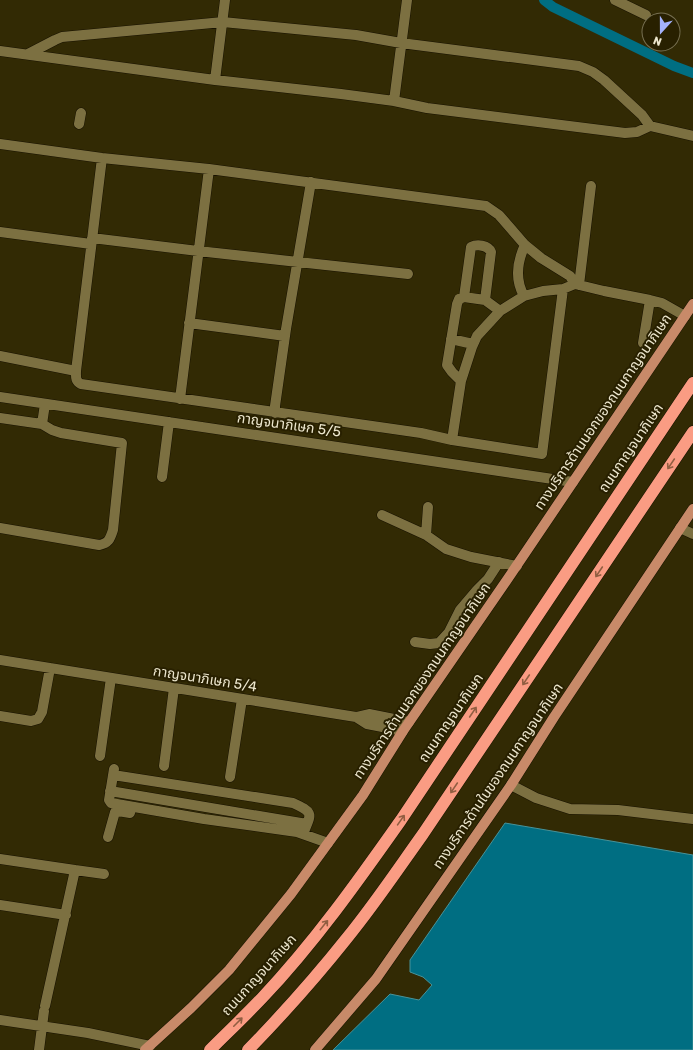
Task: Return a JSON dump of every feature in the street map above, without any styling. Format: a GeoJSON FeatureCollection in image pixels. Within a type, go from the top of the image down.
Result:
{"type":"FeatureCollection","features":[{"type":"Feature","properties":{"kind":"highway","name":"ถนนกาญจนาภิเษก"},"geometry":{"type":"LineString","coordinates":[[210,1050],[262,997],[327,921],[364,873],[693,383]]}},
{"type":"Feature","properties":{"kind":"highway"},"geometry":{"type":"LineString","coordinates":[[248,1050],[282,1016],[316,977],[386,887],[693,432]]}},
{"type":"Feature","properties":{"kind":"main road","name":"ทางบริการด้านนอกของถนนกาญจนาภิเษก"},"geometry":{"type":"LineString","coordinates":[[147,1048],[191,1008],[229,970],[291,894],[363,794],[403,730],[517,566],[693,304]]}},
{"type":"Feature","properties":{"kind":"main road","name":"ทางบริการด้านในของถนนกาญจนาภิเษก"},"geometry":{"type":"LineString","coordinates":[[315,1050],[376,979],[511,785],[554,717],[693,509]]}},
{"type":"Feature","properties":{"kind":"street"},"geometry":{"type":"LineString","coordinates":[[215,80],[226,0]]}},
{"type":"Feature","properties":{"kind":"street"},"geometry":{"type":"LineString","coordinates":[[394,101],[406,0]]}},
{"type":"Feature","properties":{"kind":"street"},"geometry":{"type":"LineString","coordinates":[[615,0],[641,13]]}},
{"type":"Feature","properties":{"kind":"street"},"geometry":{"type":"LineString","coordinates":[[28,54],[62,37],[223,22],[356,36],[579,66],[593,72],[604,80],[642,115],[650,126]]}},
{"type":"Feature","properties":{"kind":"street"},"geometry":{"type":"LineString","coordinates":[[0,51],[215,80],[341,94],[394,101],[427,108],[625,133],[637,132],[650,126],[693,136]]}},
{"type":"Feature","properties":{"kind":"street"},"geometry":{"type":"LineString","coordinates":[[79,124],[81,113]]}},
{"type":"Feature","properties":{"kind":"street"},"geometry":{"type":"LineString","coordinates":[[0,144],[102,158],[209,169],[311,182],[486,206],[499,215],[525,245],[541,258],[570,276],[577,285]]}},
{"type":"Feature","properties":{"kind":"street"},"geometry":{"type":"LineString","coordinates":[[102,158],[76,371],[77,382],[81,384],[421,433],[452,440],[542,454],[563,289]]}},
{"type":"Feature","properties":{"kind":"street"},"geometry":{"type":"LineString","coordinates":[[180,399],[188,323],[209,169]]}},
{"type":"Feature","properties":{"kind":"street"},"geometry":{"type":"LineString","coordinates":[[275,413],[285,336],[311,182]]}},
{"type":"Feature","properties":{"kind":"street"},"geometry":{"type":"LineString","coordinates":[[577,285],[591,186]]}},
{"type":"Feature","properties":{"kind":"street"},"geometry":{"type":"LineString","coordinates":[[0,232],[198,251],[408,274]]}},
{"type":"Feature","properties":{"kind":"street"},"geometry":{"type":"LineString","coordinates":[[464,297],[471,247],[475,245],[486,247],[490,249],[491,252],[485,300]]}},
{"type":"Feature","properties":{"kind":"street"},"geometry":{"type":"LineString","coordinates":[[524,296],[519,287],[518,270],[520,255],[525,245]]}},
{"type":"Feature","properties":{"kind":"street"},"geometry":{"type":"LineString","coordinates":[[452,440],[461,381],[473,344],[477,336],[500,311],[524,296],[577,285],[662,303],[685,316]]}},
{"type":"Feature","properties":{"kind":"street"},"geometry":{"type":"LineString","coordinates":[[461,381],[447,365],[459,299],[464,297],[485,300],[500,311]]}},
{"type":"Feature","properties":{"kind":"street"},"geometry":{"type":"LineString","coordinates":[[643,343],[650,300]]}},
{"type":"Feature","properties":{"kind":"street"},"geometry":{"type":"LineString","coordinates":[[188,323],[285,336]]}},
{"type":"Feature","properties":{"kind":"street"},"geometry":{"type":"LineString","coordinates":[[451,339],[473,344]]}},
{"type":"Feature","properties":{"kind":"street"},"geometry":{"type":"LineString","coordinates":[[0,356],[76,371]]}},
{"type":"Feature","properties":{"kind":"street","name":"กาญจนาภิเษก 5/5"},"geometry":{"type":"LineString","coordinates":[[0,397],[573,482]]}},
{"type":"Feature","properties":{"kind":"street"},"geometry":{"type":"LineString","coordinates":[[42,424],[45,404]]}},
{"type":"Feature","properties":{"kind":"street"},"geometry":{"type":"LineString","coordinates":[[0,418],[42,424],[60,433],[122,443],[113,530],[106,543],[99,545],[0,528]]}},
{"type":"Feature","properties":{"kind":"street"},"geometry":{"type":"LineString","coordinates":[[162,477],[169,422]]}},
{"type":"Feature","properties":{"kind":"street"},"geometry":{"type":"LineString","coordinates":[[426,535],[428,507]]}},
{"type":"Feature","properties":{"kind":"street"},"geometry":{"type":"LineString","coordinates":[[382,515],[426,535],[446,549],[470,557],[517,566]]}},
{"type":"Feature","properties":{"kind":"street"},"geometry":{"type":"LineString","coordinates":[[680,528],[693,534]]}},
{"type":"Feature","properties":{"kind":"street"},"geometry":{"type":"LineString","coordinates":[[415,642],[430,644],[439,642],[449,632],[460,610],[488,579],[499,562]]}},
{"type":"Feature","properties":{"kind":"street","name":"กาญจนาภิเษก 5/4"},"geometry":{"type":"LineString","coordinates":[[0,660],[356,717],[369,714],[409,722]]}},
{"type":"Feature","properties":{"kind":"street"},"geometry":{"type":"LineString","coordinates":[[0,716],[31,721],[38,719],[42,712],[50,668]]}},
{"type":"Feature","properties":{"kind":"street"},"geometry":{"type":"LineString","coordinates":[[100,756],[110,678]]}},
{"type":"Feature","properties":{"kind":"street"},"geometry":{"type":"LineString","coordinates":[[164,766],[174,688]]}},
{"type":"Feature","properties":{"kind":"street"},"geometry":{"type":"LineString","coordinates":[[230,777],[242,699]]}},
{"type":"Feature","properties":{"kind":"street","name":"กาญจนาภิเษก 5/4"},"geometry":{"type":"LineString","coordinates":[[356,717],[367,724],[403,730]]}},
{"type":"Feature","properties":{"kind":"street"},"geometry":{"type":"LineString","coordinates":[[304,834],[309,819],[309,812],[307,809],[293,803],[113,772],[109,800],[111,803],[297,832],[328,843]]}},
{"type":"Feature","properties":{"kind":"street"},"geometry":{"type":"LineString","coordinates":[[511,785],[536,798],[570,808],[618,810],[693,819]]}},
{"type":"Feature","properties":{"kind":"street"},"geometry":{"type":"LineString","coordinates":[[110,791],[307,824]]}},
{"type":"Feature","properties":{"kind":"street"},"geometry":{"type":"LineString","coordinates":[[108,837],[112,818],[115,812],[118,811],[216,828],[220,826],[222,821]]}},
{"type":"Feature","properties":{"kind":"street"},"geometry":{"type":"LineString","coordinates":[[0,859],[104,874]]}},
{"type":"Feature","properties":{"kind":"street"},"geometry":{"type":"LineString","coordinates":[[39,1050],[41,1026],[75,870]]}},
{"type":"Feature","properties":{"kind":"street"},"geometry":{"type":"LineString","coordinates":[[0,905],[66,915]]}},
{"type":"Feature","properties":{"kind":"street"},"geometry":{"type":"LineString","coordinates":[[0,1020],[88,1033],[147,1048]]}},
{"type":"Feature","properties":{"kind":"water"},"geometry":{"type":"Polygon","coordinates":[[[505,823],[693,855],[693,1050],[333,1050],[390,994],[419,1000],[432,985],[423,977],[410,972],[410,960],[505,823]]]}},
{"type":"Feature","properties":{"kind":"waterway"},"geometry":{"type":"LineString","coordinates":[[544,0],[553,7],[674,66],[693,73]]}}]}
